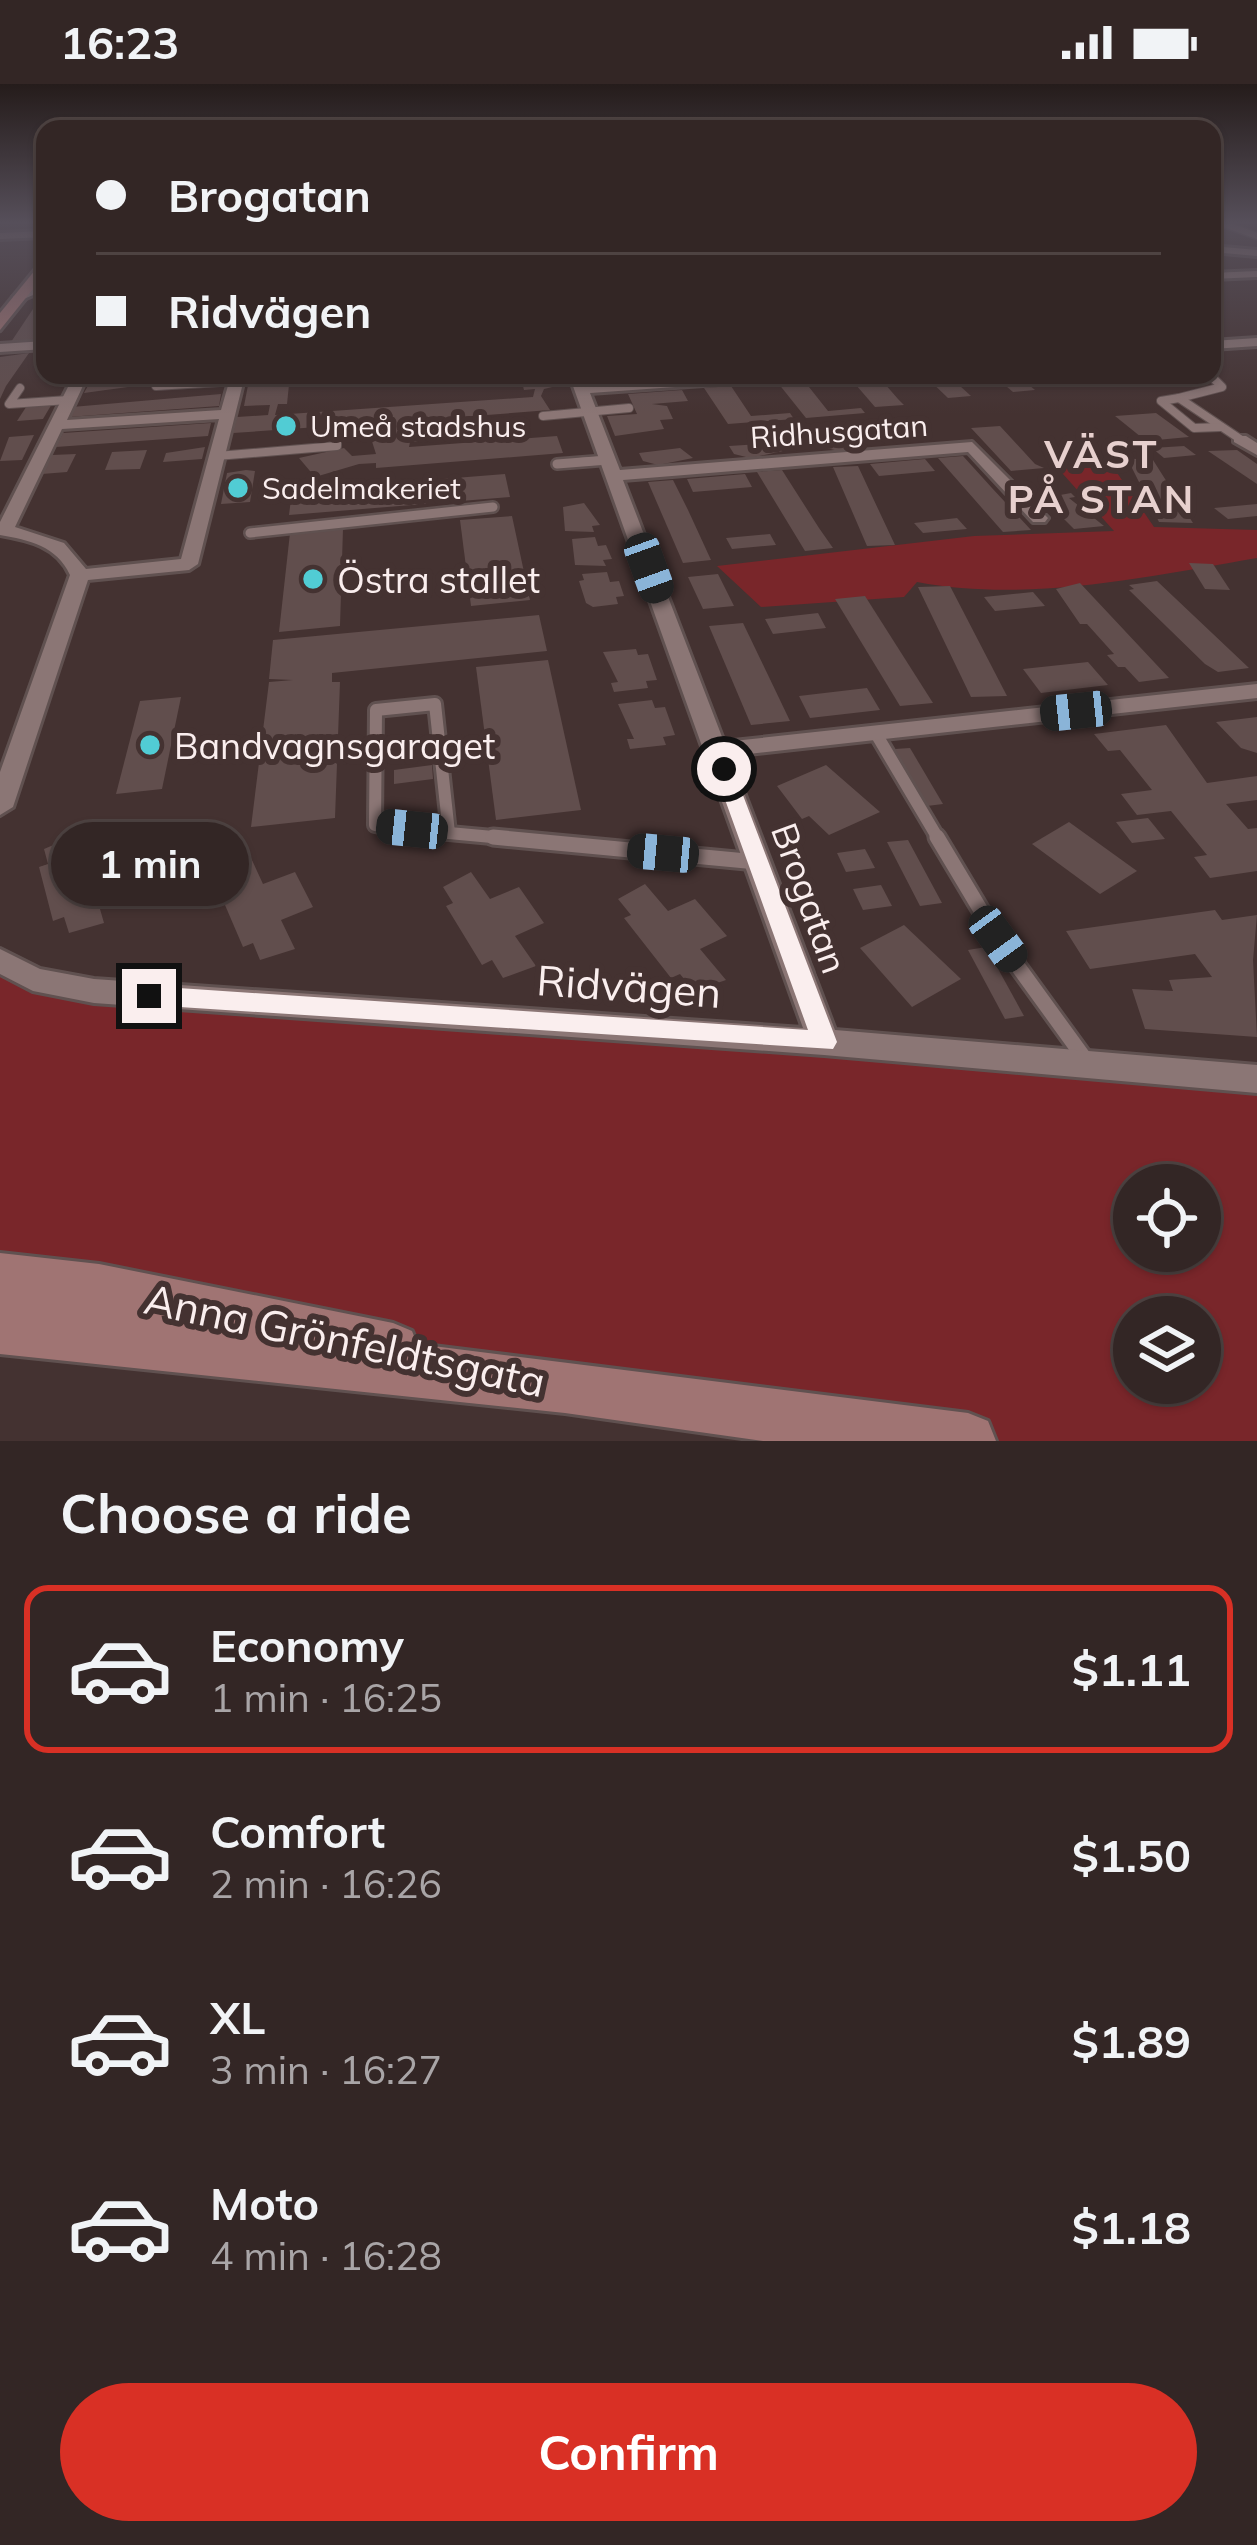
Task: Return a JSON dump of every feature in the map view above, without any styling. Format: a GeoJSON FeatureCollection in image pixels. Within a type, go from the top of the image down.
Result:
{"type":"FeatureCollection","features":[{"type":"Feature","properties":{"kind":"main road"},"geometry":{"type":"LineString","coordinates":[[0,325],[26,287]]}},
{"type":"Feature","properties":{"kind":"main road","name":"Anna Grönfeldtsgata"},"geometry":{"type":"LineString","coordinates":[[0,1278],[99,1290],[565,1386]]}},
{"type":"Feature","properties":{"kind":"main road","name":"Anna Grönfeldtsgata"},"geometry":{"type":"LineString","coordinates":[[0,1328],[565,1386]]}},
{"type":"Feature","properties":{"kind":"main road"},"geometry":{"type":"LineString","coordinates":[[565,1386],[968,1441]]}},
{"type":"Feature","properties":{"kind":"street"},"geometry":{"type":"LineString","coordinates":[[19,297],[36,290]]}},
{"type":"Feature","properties":{"kind":"street"},"geometry":{"type":"LineString","coordinates":[[1221,344],[1257,342]]}},
{"type":"Feature","properties":{"kind":"street"},"geometry":{"type":"LineString","coordinates":[[0,348],[36,346]]}},
{"type":"Feature","properties":{"kind":"street"},"geometry":{"type":"LineString","coordinates":[[76,384],[3,530],[51,542],[75,562],[80,574]]}},
{"type":"Feature","properties":{"kind":"street"},"geometry":{"type":"LineString","coordinates":[[80,574],[189,564],[236,384]]}},
{"type":"Feature","properties":{"kind":"street","name":"Brogatan"},"geometry":{"type":"LineString","coordinates":[[580,384],[824,1042]]}},
{"type":"Feature","properties":{"kind":"street"},"geometry":{"type":"LineString","coordinates":[[54,425],[228,414]]}},
{"type":"Feature","properties":{"kind":"street"},"geometry":{"type":"LineString","coordinates":[[1240,439],[1257,450]]}},
{"type":"Feature","properties":{"kind":"street","name":"Ridhusgatan"},"geometry":{"type":"LineString","coordinates":[[610,468],[972,448],[1039,518]]}},
{"type":"Feature","properties":{"kind":"street"},"geometry":{"type":"LineString","coordinates":[[3,794],[58,612],[80,574]]}},
{"type":"Feature","properties":{"kind":"street"},"geometry":{"type":"LineString","coordinates":[[717,750],[1257,692]]}},
{"type":"Feature","properties":{"kind":"street","name":"Ridvägen"},"geometry":{"type":"LineString","coordinates":[[0,960],[33,979],[94,991],[824,1042],[1257,1079]]}},
{"type":"Feature","properties":{"kind":"lane"},"geometry":{"type":"LineString","coordinates":[[156,386],[176,384]]}},
{"type":"Feature","properties":{"kind":"lane"},"geometry":{"type":"LineString","coordinates":[[1219,384],[1222,387],[1161,401],[1194,428],[1221,428]]}},
{"type":"Feature","properties":{"kind":"lane"},"geometry":{"type":"LineString","coordinates":[[20,388],[9,404],[68,400]]}},
{"type":"Feature","properties":{"kind":"lane"},"geometry":{"type":"LineString","coordinates":[[1179,398],[1240,439]]}},
{"type":"Feature","properties":{"kind":"lane"},"geometry":{"type":"LineString","coordinates":[[543,416],[629,408]]}},
{"type":"Feature","properties":{"kind":"lane"},"geometry":{"type":"LineString","coordinates":[[217,456],[337,446],[337,431]]}},
{"type":"Feature","properties":{"kind":"lane"},"geometry":{"type":"LineString","coordinates":[[557,464],[610,468]]}},
{"type":"Feature","properties":{"kind":"lane"},"geometry":{"type":"LineString","coordinates":[[250,533],[493,507]]}},
{"type":"Feature","properties":{"kind":"lane"},"geometry":{"type":"LineString","coordinates":[[449,833],[435,704],[376,710],[375,825],[449,833],[758,862]]}},
{"type":"Feature","properties":{"kind":"lane"},"geometry":{"type":"LineString","coordinates":[[875,732],[998,939],[1089,1065]]}},
{"type":"Feature","properties":{"kind":"shaded area"},"geometry":{"type":"Polygon","coordinates":[[[1109,461],[1154,527],[1257,530],[1257,558],[1087,585],[1001,590],[917,582],[904,597],[761,607],[717,566],[974,536],[1114,531],[1054,464],[1109,461]]]}},
{"type":"Feature","properties":{"kind":"shaded area"},"geometry":{"type":"Polygon","coordinates":[[[0,960],[33,979],[1257,1079],[1257,1441],[968,1441],[0,1278],[0,960]]]}},
{"type":"Feature","properties":{"kind":"building"},"geometry":{"type":"Polygon","coordinates":[[[36,304],[36,341],[11,342],[36,304]]]}},
{"type":"Feature","properties":{"kind":"building"},"geometry":{"type":"Polygon","coordinates":[[[29,353],[6,386],[0,399],[0,357],[29,353]]]}},
{"type":"Feature","properties":{"kind":"building"},"geometry":{"type":"Polygon","coordinates":[[[89,384],[129,384],[128,387],[84,393],[89,384]]]}},
{"type":"Feature","properties":{"kind":"building","name":"Umeå stadshus"},"geometry":{"type":"Polygon","coordinates":[[[248,384],[289,384],[287,404],[278,404],[275,415],[533,397],[535,389],[524,390],[522,384],[565,384],[544,389],[541,396],[550,410],[422,420],[422,425],[439,424],[440,431],[419,432],[419,441],[410,442],[409,447],[557,436],[563,453],[376,468],[376,463],[359,464],[315,477],[299,458],[344,448],[352,456],[376,454],[369,432],[376,431],[375,423],[233,433],[237,417],[268,415],[270,405],[244,406],[248,384]]]}},
{"type":"Feature","properties":{"kind":"building"},"geometry":{"type":"Polygon","coordinates":[[[779,384],[807,384],[828,411],[861,408],[865,413],[806,418],[779,384]]]}},
{"type":"Feature","properties":{"kind":"building"},"geometry":{"type":"Polygon","coordinates":[[[855,384],[885,384],[904,405],[875,407],[855,384]]]}},
{"type":"Feature","properties":{"kind":"building"},"geometry":{"type":"Polygon","coordinates":[[[933,384],[958,384],[971,396],[948,398],[933,384]]]}},
{"type":"Feature","properties":{"kind":"building"},"geometry":{"type":"Polygon","coordinates":[[[1004,384],[1028,384],[1035,390],[1013,392],[1004,384]]]}},
{"type":"Feature","properties":{"kind":"building"},"geometry":{"type":"Polygon","coordinates":[[[731,386],[751,416],[790,413],[794,419],[728,424],[704,388],[731,386]]]}},
{"type":"Feature","properties":{"kind":"building"},"geometry":{"type":"Polygon","coordinates":[[[682,390],[688,401],[652,404],[667,406],[673,419],[660,420],[664,429],[615,436],[607,416],[637,414],[628,394],[682,390]]]}},
{"type":"Feature","properties":{"kind":"building"},"geometry":{"type":"Polygon","coordinates":[[[221,394],[219,406],[68,417],[72,407],[221,394]]]}},
{"type":"Feature","properties":{"kind":"building"},"geometry":{"type":"Polygon","coordinates":[[[53,402],[43,419],[17,421],[28,404],[53,402]]]}},
{"type":"Feature","properties":{"kind":"building"},"geometry":{"type":"Polygon","coordinates":[[[1156,413],[1189,437],[1146,441],[1115,416],[1156,413]]]}},
{"type":"Feature","properties":{"kind":"building"},"geometry":{"type":"Polygon","coordinates":[[[211,423],[208,436],[56,447],[63,433],[211,423]]]}},
{"type":"Feature","properties":{"kind":"building"},"geometry":{"type":"Polygon","coordinates":[[[1000,426],[1044,468],[1011,471],[971,428],[1000,426]]]}},
{"type":"Feature","properties":{"kind":"building"},"geometry":{"type":"Polygon","coordinates":[[[34,435],[22,460],[0,461],[9,437],[34,435]]]}},
{"type":"Feature","properties":{"kind":"building"},"geometry":{"type":"Polygon","coordinates":[[[864,436],[870,444],[839,451],[822,447],[816,439],[864,436]]]}},
{"type":"Feature","properties":{"kind":"building"},"geometry":{"type":"Polygon","coordinates":[[[778,443],[783,451],[750,458],[734,454],[729,446],[778,443]]]}},
{"type":"Feature","properties":{"kind":"building"},"geometry":{"type":"Polygon","coordinates":[[[1184,446],[1196,455],[1164,458],[1152,448],[1184,446]]]}},
{"type":"Feature","properties":{"kind":"building"},"geometry":{"type":"Polygon","coordinates":[[[205,447],[202,459],[163,462],[166,453],[205,447]]]}},
{"type":"Feature","properties":{"kind":"building"},"geometry":{"type":"Polygon","coordinates":[[[680,448],[693,458],[658,465],[643,461],[639,453],[680,448]]]}},
{"type":"Feature","properties":{"kind":"building"},"geometry":{"type":"Polygon","coordinates":[[[147,450],[140,469],[105,470],[112,452],[147,450]]]}},
{"type":"Feature","properties":{"kind":"building"},"geometry":{"type":"Polygon","coordinates":[[[1237,450],[1257,464],[1257,484],[1208,451],[1237,450]]]}},
{"type":"Feature","properties":{"kind":"building"},"geometry":{"type":"Polygon","coordinates":[[[76,454],[67,472],[42,474],[52,455],[76,454]]]}},
{"type":"Feature","properties":{"kind":"building"},"geometry":{"type":"Polygon","coordinates":[[[963,456],[1031,530],[1003,532],[938,458],[963,456]]]}},
{"type":"Feature","properties":{"kind":"building"},"geometry":{"type":"Polygon","coordinates":[[[1120,458],[1153,460],[1193,523],[1159,522],[1130,464],[1120,458]]]}},
{"type":"Feature","properties":{"kind":"building"},"geometry":{"type":"Polygon","coordinates":[[[925,459],[935,471],[879,476],[870,464],[925,459]]]}},
{"type":"Feature","properties":{"kind":"building"},"geometry":{"type":"Polygon","coordinates":[[[858,466],[895,545],[867,546],[833,467],[858,466]]]}},
{"type":"Feature","properties":{"kind":"building"},"geometry":{"type":"Polygon","coordinates":[[[782,470],[833,548],[805,551],[757,472],[782,470]]]}},
{"type":"Feature","properties":{"kind":"building","name":"Sadelmakeriet"},"geometry":{"type":"Polygon","coordinates":[[[255,471],[250,502],[221,504],[227,473],[255,471]]]}},
{"type":"Feature","properties":{"kind":"building"},"geometry":{"type":"Polygon","coordinates":[[[505,474],[510,497],[289,515],[292,491],[505,474]]]}},
{"type":"Feature","properties":{"kind":"building"},"geometry":{"type":"Polygon","coordinates":[[[745,474],[752,487],[693,492],[687,479],[745,474]]]}},
{"type":"Feature","properties":{"kind":"building"},"geometry":{"type":"Polygon","coordinates":[[[673,480],[711,560],[683,563],[648,482],[673,480]]]}},
{"type":"Feature","properties":{"kind":"building"},"geometry":{"type":"Polygon","coordinates":[[[1071,493],[1075,497],[1069,498],[1104,526],[1074,529],[1044,499],[1033,500],[1071,493]]]}},
{"type":"Feature","properties":{"kind":"building"},"geometry":{"type":"Polygon","coordinates":[[[584,503],[600,525],[592,526],[594,532],[565,531],[563,507],[584,503]]]}},
{"type":"Feature","properties":{"kind":"building"},"geometry":{"type":"Polygon","coordinates":[[[1257,504],[1257,516],[1228,519],[1214,508],[1257,504]]]}},
{"type":"Feature","properties":{"kind":"building"},"geometry":{"type":"Polygon","coordinates":[[[512,516],[530,600],[471,606],[460,520],[512,516]]]}},
{"type":"Feature","properties":{"kind":"building"},"geometry":{"type":"Polygon","coordinates":[[[957,518],[967,529],[923,533],[914,523],[957,518]]]}},
{"type":"Feature","properties":{"kind":"building","name":"Östra stallet"},"geometry":{"type":"Polygon","coordinates":[[[343,528],[340,626],[279,632],[290,533],[343,528]]]}},
{"type":"Feature","properties":{"kind":"building"},"geometry":{"type":"Polygon","coordinates":[[[770,534],[776,545],[732,549],[726,538],[770,534]]]}},
{"type":"Feature","properties":{"kind":"building"},"geometry":{"type":"Polygon","coordinates":[[[595,537],[598,546],[606,545],[612,559],[603,560],[606,566],[575,565],[572,539],[595,537]]]}},
{"type":"Feature","properties":{"kind":"building"},"geometry":{"type":"Polygon","coordinates":[[[1189,563],[1213,564],[1230,590],[1205,589],[1189,563]]]}},
{"type":"Feature","properties":{"kind":"building"},"geometry":{"type":"Polygon","coordinates":[[[607,572],[610,582],[619,581],[624,596],[616,597],[618,604],[593,607],[586,603],[579,581],[584,580],[582,574],[607,572]]]}},
{"type":"Feature","properties":{"kind":"building"},"geometry":{"type":"Polygon","coordinates":[[[718,574],[734,606],[703,609],[688,577],[718,574]]]}},
{"type":"Feature","properties":{"kind":"building"},"geometry":{"type":"Polygon","coordinates":[[[1157,581],[1249,668],[1218,672],[1205,664],[1129,590],[1134,589],[1129,585],[1157,581]]]}},
{"type":"Feature","properties":{"kind":"building"},"geometry":{"type":"Polygon","coordinates":[[[1080,583],[1169,678],[1139,682],[1125,667],[1118,667],[1107,655],[1114,654],[1087,624],[1080,624],[1056,589],[1080,583]]]}},
{"type":"Feature","properties":{"kind":"building"},"geometry":{"type":"Polygon","coordinates":[[[950,586],[1007,696],[971,697],[918,587],[950,586]]]}},
{"type":"Feature","properties":{"kind":"building"},"geometry":{"type":"Polygon","coordinates":[[[1033,592],[1045,606],[995,611],[984,597],[1033,592]]]}},
{"type":"Feature","properties":{"kind":"building"},"geometry":{"type":"Polygon","coordinates":[[[865,596],[933,703],[900,706],[835,599],[865,596]]]}},
{"type":"Feature","properties":{"kind":"building"},"geometry":{"type":"Polygon","coordinates":[[[818,613],[826,628],[773,634],[765,619],[818,613]]]}},
{"type":"Feature","properties":{"kind":"building"},"geometry":{"type":"Polygon","coordinates":[[[539,615],[547,651],[332,673],[332,682],[340,682],[335,818],[251,827],[269,682],[293,680],[269,679],[273,640],[539,615]]]}},
{"type":"Feature","properties":{"kind":"building"},"geometry":{"type":"Polygon","coordinates":[[[743,623],[790,721],[751,725],[709,626],[743,623]]]}},
{"type":"Feature","properties":{"kind":"building"},"geometry":{"type":"Polygon","coordinates":[[[636,649],[638,655],[648,654],[657,680],[646,681],[648,688],[614,692],[611,683],[618,682],[603,652],[636,649]]]}},
{"type":"Feature","properties":{"kind":"building"},"geometry":{"type":"Polygon","coordinates":[[[548,660],[581,810],[496,820],[476,667],[548,660]]]}},
{"type":"Feature","properties":{"kind":"building"},"geometry":{"type":"Polygon","coordinates":[[[1088,662],[1108,685],[1041,693],[1023,669],[1088,662]]]}},
{"type":"Feature","properties":{"kind":"building"},"geometry":{"type":"Polygon","coordinates":[[[867,688],[880,710],[810,718],[799,696],[867,688]]]}},
{"type":"Feature","properties":{"kind":"building","name":"Bandvagnsgaraget"},"geometry":{"type":"Polygon","coordinates":[[[181,697],[162,789],[116,794],[140,701],[181,697]]]}},
{"type":"Feature","properties":{"kind":"building"},"geometry":{"type":"Polygon","coordinates":[[[652,700],[655,708],[665,707],[675,735],[663,737],[666,745],[630,749],[627,739],[634,739],[618,704],[652,700]]]}},
{"type":"Feature","properties":{"kind":"building"},"geometry":{"type":"Polygon","coordinates":[[[1257,717],[1257,753],[1241,748],[1216,722],[1257,717]]]}},
{"type":"Feature","properties":{"kind":"building"},"geometry":{"type":"Polygon","coordinates":[[[1166,725],[1207,783],[1257,776],[1257,800],[1226,804],[1248,829],[1257,828],[1257,871],[1210,878],[1194,857],[1207,855],[1171,811],[1137,815],[1121,794],[1152,790],[1120,750],[1108,751],[1094,734],[1166,725]]]}},
{"type":"Feature","properties":{"kind":"building"},"geometry":{"type":"Polygon","coordinates":[[[910,748],[943,804],[927,806],[895,749],[910,748]]]}},
{"type":"Feature","properties":{"kind":"building"},"geometry":{"type":"Polygon","coordinates":[[[432,765],[433,779],[394,784],[394,770],[432,765]]]}},
{"type":"Feature","properties":{"kind":"building"},"geometry":{"type":"Polygon","coordinates":[[[826,765],[880,812],[829,835],[809,816],[802,819],[777,786],[826,765]]]}},
{"type":"Feature","properties":{"kind":"building"},"geometry":{"type":"Polygon","coordinates":[[[1148,818],[1165,839],[1132,843],[1116,822],[1148,818]]]}},
{"type":"Feature","properties":{"kind":"building"},"geometry":{"type":"Polygon","coordinates":[[[1069,822],[1137,871],[1100,894],[1032,844],[1069,822]]]}},
{"type":"Feature","properties":{"kind":"building"},"geometry":{"type":"Polygon","coordinates":[[[77,835],[84,861],[117,849],[129,883],[96,895],[104,923],[69,933],[64,917],[53,921],[39,867],[48,864],[44,849],[77,835]]]}},
{"type":"Feature","properties":{"kind":"building"},"geometry":{"type":"Polygon","coordinates":[[[908,840],[942,903],[920,906],[887,842],[908,840]]]}},
{"type":"Feature","properties":{"kind":"building"},"geometry":{"type":"Polygon","coordinates":[[[865,849],[875,868],[846,872],[837,853],[865,849]]]}},
{"type":"Feature","properties":{"kind":"building"},"geometry":{"type":"Polygon","coordinates":[[[251,858],[263,884],[295,872],[313,907],[281,920],[295,949],[260,960],[253,943],[243,947],[219,891],[227,888],[220,872],[251,858]]]}},
{"type":"Feature","properties":{"kind":"building"},"geometry":{"type":"Polygon","coordinates":[[[471,872],[490,899],[519,887],[544,923],[515,936],[536,966],[503,978],[492,960],[482,965],[446,906],[453,903],[443,887],[471,872]]]}},
{"type":"Feature","properties":{"kind":"building"},"geometry":{"type":"Polygon","coordinates":[[[645,884],[668,911],[695,899],[727,936],[700,949],[726,980],[694,991],[680,974],[671,978],[624,918],[631,915],[618,899],[645,884]]]}},
{"type":"Feature","properties":{"kind":"building"},"geometry":{"type":"Polygon","coordinates":[[[881,885],[892,906],[863,910],[853,889],[881,885]]]}},
{"type":"Feature","properties":{"kind":"building"},"geometry":{"type":"Polygon","coordinates":[[[1215,910],[1222,920],[1257,915],[1253,960],[1257,1037],[1145,1029],[1132,989],[1173,991],[1169,980],[1212,977],[1195,954],[1090,969],[1066,931],[1215,910]]]}},
{"type":"Feature","properties":{"kind":"building"},"geometry":{"type":"Polygon","coordinates":[[[904,925],[961,979],[912,1007],[860,948],[904,925]]]}},
{"type":"Feature","properties":{"kind":"building"},"geometry":{"type":"Polygon","coordinates":[[[986,947],[1024,1016],[1005,1019],[968,950],[986,947]]]}},
{"type":"Feature","properties":{"kind":"place","name":"Umeå stadshus"},"geometry":{"type":"Point","coordinates":[286,426]}},
{"type":"Feature","properties":{"kind":"place","name":"Sadelmakeriet"},"geometry":{"type":"Point","coordinates":[238,488]}},
{"type":"Feature","properties":{"kind":"place","name":"Östra stallet"},"geometry":{"type":"Point","coordinates":[313,579]}},
{"type":"Feature","properties":{"kind":"place","name":"Bandvagnsgaraget"},"geometry":{"type":"Point","coordinates":[150,745]}},
{"type":"Feature","properties":{"kind":"district","name":"VÄST PÅ STAN"},"geometry":{"type":"Point","coordinates":[1102,476]}},
{"type":"Feature","properties":{"kind":"route"},"geometry":{"type":"LineString","coordinates":[[149,996],[824,1042],[724,769]]}}]}
